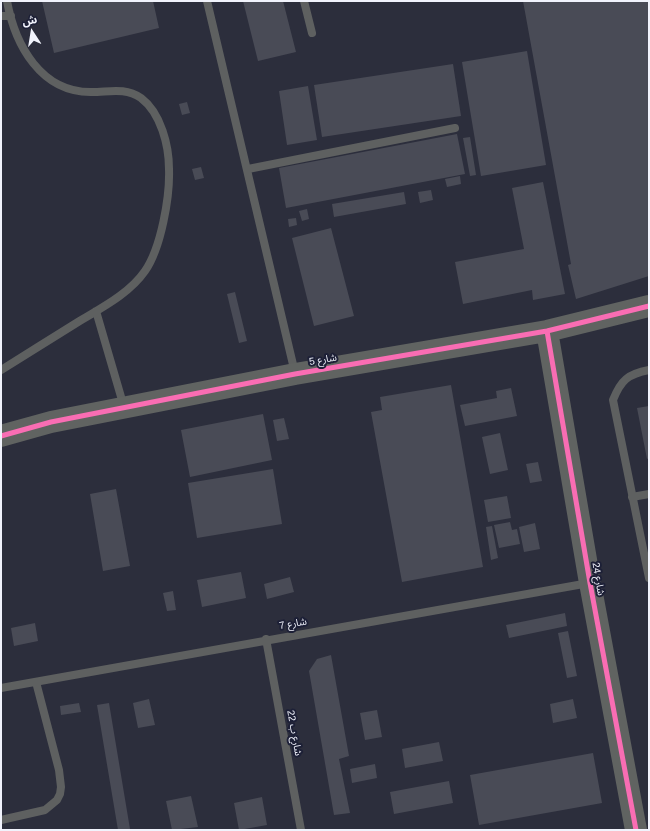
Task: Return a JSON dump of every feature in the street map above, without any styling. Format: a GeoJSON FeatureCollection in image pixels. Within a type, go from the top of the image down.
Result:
{"type":"FeatureCollection","features":[{"type":"Feature","properties":{"kind":"street","name":"شارع 5"},"geometry":{"type":"LineString","coordinates":[[1,436],[51,422],[295,374],[547,331],[649,306]]}},
{"type":"Feature","properties":{"kind":"street","name":"شارع 24"},"geometry":{"type":"LineString","coordinates":[[547,331],[590,583],[636,830]]}},
{"type":"Feature","properties":{"kind":"lane"},"geometry":{"type":"LineString","coordinates":[[1,370],[128,290],[141,276],[151,260],[160,233],[168,185],[168,149],[152,108],[140,97],[122,90],[79,91],[57,84],[40,72],[32,64],[25,52],[11,16],[7,1]]}},
{"type":"Feature","properties":{"kind":"lane"},"geometry":{"type":"LineString","coordinates":[[207,1],[248,169],[295,374]]}},
{"type":"Feature","properties":{"kind":"lane"},"geometry":{"type":"LineString","coordinates":[[304,1],[312,33]]}},
{"type":"Feature","properties":{"kind":"lane"},"geometry":{"type":"LineString","coordinates":[[1,16],[11,16]]}},
{"type":"Feature","properties":{"kind":"lane"},"geometry":{"type":"LineString","coordinates":[[248,169],[455,128]]}},
{"type":"Feature","properties":{"kind":"lane"},"geometry":{"type":"LineString","coordinates":[[96,311],[124,408]]}},
{"type":"Feature","properties":{"kind":"lane"},"geometry":{"type":"LineString","coordinates":[[649,370],[630,375],[619,386],[613,400],[649,578]]}},
{"type":"Feature","properties":{"kind":"lane"},"geometry":{"type":"LineString","coordinates":[[632,497],[649,494]]}},
{"type":"Feature","properties":{"kind":"lane","name":"شارع 7"},"geometry":{"type":"LineString","coordinates":[[1,688],[266,639],[590,583]]}},
{"type":"Feature","properties":{"kind":"lane","name":"شارع ب 22"},"geometry":{"type":"LineString","coordinates":[[266,639],[301,830]]}},
{"type":"Feature","properties":{"kind":"lane"},"geometry":{"type":"LineString","coordinates":[[1,820],[45,810],[57,800],[60,794],[61,787],[59,770],[36,682]]}},
{"type":"Feature","properties":{"kind":"building"},"geometry":{"type":"Polygon","coordinates":[[[42,1],[153,1],[159,28],[54,53],[42,1]]]}},
{"type":"Feature","properties":{"kind":"building"},"geometry":{"type":"Polygon","coordinates":[[[243,1],[283,1],[296,52],[258,61],[243,1]]]}},
{"type":"Feature","properties":{"kind":"building"},"geometry":{"type":"Polygon","coordinates":[[[523,1],[649,1],[649,276],[576,299],[568,265],[571,264],[523,1]]]}},
{"type":"Feature","properties":{"kind":"building"},"geometry":{"type":"Polygon","coordinates":[[[527,51],[546,165],[481,176],[462,62],[527,51]]]}},
{"type":"Feature","properties":{"kind":"building"},"geometry":{"type":"Polygon","coordinates":[[[453,64],[461,116],[322,137],[314,85],[453,64]]]}},
{"type":"Feature","properties":{"kind":"building"},"geometry":{"type":"Polygon","coordinates":[[[308,86],[317,140],[287,145],[279,91],[308,86]]]}},
{"type":"Feature","properties":{"kind":"building"},"geometry":{"type":"Polygon","coordinates":[[[187,102],[190,113],[182,115],[179,104],[187,102]]]}},
{"type":"Feature","properties":{"kind":"building"},"geometry":{"type":"Polygon","coordinates":[[[457,134],[465,174],[286,208],[279,168],[457,134]]]}},
{"type":"Feature","properties":{"kind":"building"},"geometry":{"type":"Polygon","coordinates":[[[470,137],[476,175],[470,176],[463,138],[470,137]]]}},
{"type":"Feature","properties":{"kind":"building"},"geometry":{"type":"Polygon","coordinates":[[[201,167],[204,178],[195,180],[192,169],[201,167]]]}},
{"type":"Feature","properties":{"kind":"building"},"geometry":{"type":"Polygon","coordinates":[[[460,176],[461,184],[447,187],[445,179],[460,176]]]}},
{"type":"Feature","properties":{"kind":"building"},"geometry":{"type":"Polygon","coordinates":[[[543,182],[565,294],[533,300],[532,290],[463,304],[455,262],[524,249],[512,188],[543,182]]]}},
{"type":"Feature","properties":{"kind":"building"},"geometry":{"type":"Polygon","coordinates":[[[431,190],[433,200],[420,203],[418,192],[431,190]]]}},
{"type":"Feature","properties":{"kind":"building"},"geometry":{"type":"Polygon","coordinates":[[[404,192],[406,204],[334,217],[332,204],[404,192]]]}},
{"type":"Feature","properties":{"kind":"building"},"geometry":{"type":"Polygon","coordinates":[[[307,209],[309,219],[302,221],[299,211],[307,209]]]}},
{"type":"Feature","properties":{"kind":"building"},"geometry":{"type":"Polygon","coordinates":[[[296,218],[297,225],[289,227],[288,219],[296,218]]]}},
{"type":"Feature","properties":{"kind":"building"},"geometry":{"type":"Polygon","coordinates":[[[331,228],[354,316],[314,326],[292,238],[331,228]]]}},
{"type":"Feature","properties":{"kind":"building"},"geometry":{"type":"Polygon","coordinates":[[[235,292],[247,341],[239,343],[227,294],[235,292]]]}},
{"type":"Feature","properties":{"kind":"building"},"geometry":{"type":"Polygon","coordinates":[[[451,385],[483,567],[402,582],[371,412],[382,410],[380,397],[451,385]]]}},
{"type":"Feature","properties":{"kind":"building"},"geometry":{"type":"Polygon","coordinates":[[[511,388],[517,416],[465,426],[460,405],[497,398],[496,391],[511,388]]]}},
{"type":"Feature","properties":{"kind":"building"},"geometry":{"type":"Polygon","coordinates":[[[649,406],[649,458],[647,459],[637,408],[649,406]]]}},
{"type":"Feature","properties":{"kind":"building"},"geometry":{"type":"Polygon","coordinates":[[[263,414],[272,460],[190,477],[181,430],[263,414]]]}},
{"type":"Feature","properties":{"kind":"building"},"geometry":{"type":"Polygon","coordinates":[[[284,418],[289,439],[277,441],[273,420],[284,418]]]}},
{"type":"Feature","properties":{"kind":"building"},"geometry":{"type":"Polygon","coordinates":[[[500,433],[508,470],[490,474],[482,437],[500,433]]]}},
{"type":"Feature","properties":{"kind":"building"},"geometry":{"type":"Polygon","coordinates":[[[538,462],[542,481],[530,483],[526,464],[538,462]]]}},
{"type":"Feature","properties":{"kind":"building"},"geometry":{"type":"Polygon","coordinates":[[[273,469],[282,524],[197,538],[188,483],[273,469]]]}},
{"type":"Feature","properties":{"kind":"building"},"geometry":{"type":"Polygon","coordinates":[[[116,489],[130,566],[103,571],[90,494],[116,489]]]}},
{"type":"Feature","properties":{"kind":"building"},"geometry":{"type":"Polygon","coordinates":[[[507,496],[511,518],[488,522],[484,500],[507,496]]]}},
{"type":"Feature","properties":{"kind":"building"},"geometry":{"type":"Polygon","coordinates":[[[510,522],[512,530],[517,529],[520,544],[499,548],[494,525],[510,522]]]}},
{"type":"Feature","properties":{"kind":"building"},"geometry":{"type":"Polygon","coordinates":[[[535,523],[540,549],[524,552],[519,527],[535,523]]]}},
{"type":"Feature","properties":{"kind":"building"},"geometry":{"type":"Polygon","coordinates":[[[492,526],[498,558],[491,560],[486,527],[492,526]]]}},
{"type":"Feature","properties":{"kind":"building"},"geometry":{"type":"Polygon","coordinates":[[[241,572],[246,598],[202,607],[197,580],[241,572]]]}},
{"type":"Feature","properties":{"kind":"building"},"geometry":{"type":"Polygon","coordinates":[[[290,577],[294,592],[267,599],[264,584],[290,577]]]}},
{"type":"Feature","properties":{"kind":"building"},"geometry":{"type":"Polygon","coordinates":[[[173,591],[176,610],[167,611],[163,593],[173,591]]]}},
{"type":"Feature","properties":{"kind":"building"},"geometry":{"type":"Polygon","coordinates":[[[565,613],[567,626],[509,638],[506,625],[565,613]]]}},
{"type":"Feature","properties":{"kind":"building"},"geometry":{"type":"Polygon","coordinates":[[[35,623],[38,641],[14,646],[11,628],[35,623]]]}},
{"type":"Feature","properties":{"kind":"building"},"geometry":{"type":"Polygon","coordinates":[[[568,631],[577,676],[567,678],[558,633],[568,631]]]}},
{"type":"Feature","properties":{"kind":"building"},"geometry":{"type":"Polygon","coordinates":[[[331,655],[349,756],[339,759],[350,813],[334,815],[309,671],[317,659],[331,655]]]}},
{"type":"Feature","properties":{"kind":"building"},"geometry":{"type":"Polygon","coordinates":[[[149,699],[155,725],[138,728],[133,703],[149,699]]]}},
{"type":"Feature","properties":{"kind":"building"},"geometry":{"type":"Polygon","coordinates":[[[573,699],[577,718],[553,723],[550,704],[573,699]]]}},
{"type":"Feature","properties":{"kind":"building"},"geometry":{"type":"Polygon","coordinates":[[[79,703],[81,712],[61,715],[60,706],[79,703]]]}},
{"type":"Feature","properties":{"kind":"building"},"geometry":{"type":"Polygon","coordinates":[[[109,703],[130,829],[118,830],[97,705],[109,703]]]}},
{"type":"Feature","properties":{"kind":"building"},"geometry":{"type":"Polygon","coordinates":[[[377,710],[382,737],[365,740],[360,713],[377,710]]]}},
{"type":"Feature","properties":{"kind":"building"},"geometry":{"type":"Polygon","coordinates":[[[439,742],[443,761],[405,768],[402,749],[439,742]]]}},
{"type":"Feature","properties":{"kind":"building"},"geometry":{"type":"Polygon","coordinates":[[[593,753],[602,803],[479,825],[470,775],[593,753]]]}},
{"type":"Feature","properties":{"kind":"building"},"geometry":{"type":"Polygon","coordinates":[[[375,764],[377,778],[352,783],[350,769],[375,764]]]}},
{"type":"Feature","properties":{"kind":"building"},"geometry":{"type":"Polygon","coordinates":[[[449,781],[453,803],[394,814],[390,792],[449,781]]]}},
{"type":"Feature","properties":{"kind":"building"},"geometry":{"type":"Polygon","coordinates":[[[191,796],[198,827],[172,830],[166,801],[191,796]]]}},
{"type":"Feature","properties":{"kind":"building"},"geometry":{"type":"Polygon","coordinates":[[[262,797],[267,825],[239,830],[234,803],[262,797]]]}},
{"type":"Feature","properties":{"kind":"cycle path"},"geometry":{"type":"LineString","coordinates":[[1,436],[51,422],[295,374],[547,331],[649,306]]}},
{"type":"Feature","properties":{"kind":"cycle path"},"geometry":{"type":"LineString","coordinates":[[547,331],[590,583],[636,830]]}}]}
